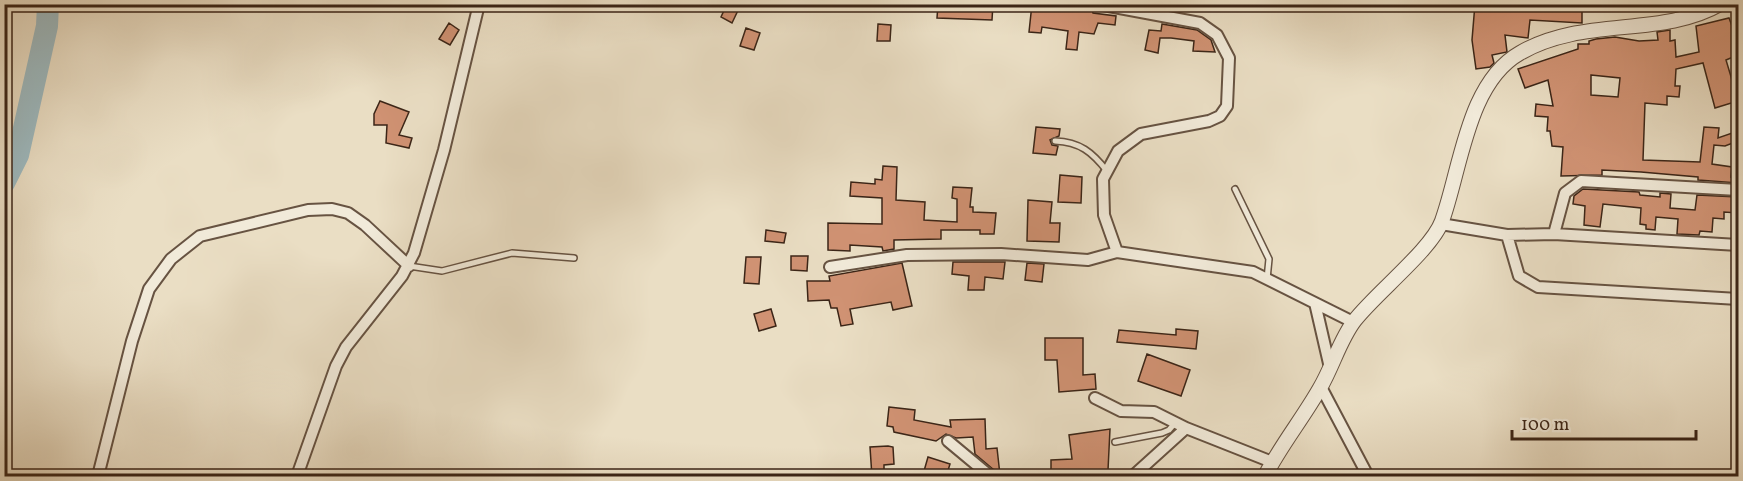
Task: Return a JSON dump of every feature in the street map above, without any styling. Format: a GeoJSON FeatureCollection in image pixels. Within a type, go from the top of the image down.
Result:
{"type":"FeatureCollection","features":[{"type":"Feature","properties":{"kind":"street"},"geometry":{"type":"LineString","coordinates":[[297,477],[336,366],[346,347],[409,266],[444,150],[479,4]]}},
{"type":"Feature","properties":{"kind":"street"},"geometry":{"type":"LineString","coordinates":[[1098,4],[1154,9],[1200,23],[1217,35],[1229,58],[1227,106],[1220,116],[1209,121],[1142,134],[1118,151],[1102,179],[1104,215],[1117,252]]}},
{"type":"Feature","properties":{"kind":"street"},"geometry":{"type":"LineString","coordinates":[[1265,477],[1272,462],[1321,387],[1353,322],[1416,256],[1441,224],[1465,138],[1492,77],[1518,53],[1553,37],[1593,29],[1694,17],[1720,4]]}},
{"type":"Feature","properties":{"kind":"street"},"geometry":{"type":"LineString","coordinates":[[1554,234],[1565,193],[1581,181],[1738,190]]}},
{"type":"Feature","properties":{"kind":"street"},"geometry":{"type":"LineString","coordinates":[[98,477],[132,341],[149,289],[171,259],[200,236],[296,213],[332,209],[348,213],[365,225],[387,243],[409,266]]}},
{"type":"Feature","properties":{"kind":"street"},"geometry":{"type":"LineString","coordinates":[[1441,224],[1507,235],[1554,234],[1738,245]]}},
{"type":"Feature","properties":{"kind":"street"},"geometry":{"type":"LineString","coordinates":[[1507,235],[1519,276],[1538,287],[1738,299]]}},
{"type":"Feature","properties":{"kind":"street"},"geometry":{"type":"LineString","coordinates":[[830,267],[907,255],[1001,254],[1088,260],[1117,252],[1253,272],[1353,322]]}},
{"type":"Feature","properties":{"kind":"street"},"geometry":{"type":"LineString","coordinates":[[1315,303],[1330,368]]}},
{"type":"Feature","properties":{"kind":"street"},"geometry":{"type":"LineString","coordinates":[[1321,387],[1368,477]]}},
{"type":"Feature","properties":{"kind":"street"},"geometry":{"type":"LineString","coordinates":[[1095,398],[1121,411],[1154,412],[1186,428],[1272,462]]}},
{"type":"Feature","properties":{"kind":"street"},"geometry":{"type":"LineString","coordinates":[[1133,477],[1186,428]]}},
{"type":"Feature","properties":{"kind":"street"},"geometry":{"type":"LineString","coordinates":[[948,441],[990,477]]}},
{"type":"Feature","properties":{"kind":"lane"},"geometry":{"type":"LineString","coordinates":[[1055,141],[1077,143],[1097,158],[1107,171]]}},
{"type":"Feature","properties":{"kind":"lane"},"geometry":{"type":"LineString","coordinates":[[1235,189],[1269,259],[1267,279]]}},
{"type":"Feature","properties":{"kind":"lane"},"geometry":{"type":"LineString","coordinates":[[409,266],[442,271],[512,253],[574,258]]}},
{"type":"Feature","properties":{"kind":"lane"},"geometry":{"type":"LineString","coordinates":[[1116,442],[1162,433],[1175,423]]}},
{"type":"Feature","properties":{"kind":"building"},"geometry":{"type":"Polygon","coordinates":[[[727,4],[741,4],[732,23],[721,17],[727,4]]]}},
{"type":"Feature","properties":{"kind":"building"},"geometry":{"type":"Polygon","coordinates":[[[938,4],[993,4],[992,20],[937,18],[938,4]]]}},
{"type":"Feature","properties":{"kind":"building"},"geometry":{"type":"Polygon","coordinates":[[[1032,4],[1091,4],[1093,13],[1116,16],[1115,25],[1098,23],[1094,34],[1079,32],[1077,50],[1066,49],[1068,31],[1042,27],[1041,33],[1029,32],[1032,4]]]}},
{"type":"Feature","properties":{"kind":"building"},"geometry":{"type":"Polygon","coordinates":[[[1475,4],[1582,8],[1582,23],[1530,20],[1528,38],[1505,35],[1507,52],[1492,55],[1494,63],[1490,67],[1476,69],[1472,40],[1475,4]]]}},
{"type":"Feature","properties":{"kind":"building"},"geometry":{"type":"Polygon","coordinates":[[[1729,18],[1732,26],[1736,24],[1738,55],[1726,60],[1732,80],[1738,81],[1738,101],[1715,108],[1703,63],[1676,69],[1675,86],[1680,86],[1679,97],[1667,96],[1667,105],[1645,103],[1643,160],[1700,162],[1704,127],[1719,128],[1718,138],[1738,131],[1738,141],[1725,146],[1714,145],[1712,164],[1732,167],[1731,177],[1738,178],[1738,183],[1698,180],[1698,177],[1602,170],[1602,175],[1561,176],[1563,147],[1552,146],[1550,131],[1547,131],[1548,117],[1535,116],[1536,104],[1553,106],[1548,80],[1525,88],[1518,69],[1578,49],[1578,44],[1589,44],[1589,41],[1596,39],[1615,37],[1639,41],[1658,40],[1657,32],[1670,30],[1670,41],[1675,40],[1676,57],[1699,52],[1696,26],[1729,18]],[[1591,75],[1591,95],[1618,97],[1620,78],[1591,75]]]}},
{"type":"Feature","properties":{"kind":"building"},"geometry":{"type":"Polygon","coordinates":[[[449,23],[459,30],[450,45],[439,39],[449,23]]]}},
{"type":"Feature","properties":{"kind":"building"},"geometry":{"type":"Polygon","coordinates":[[[878,24],[891,25],[890,41],[877,41],[878,24]]]}},
{"type":"Feature","properties":{"kind":"building"},"geometry":{"type":"Polygon","coordinates":[[[1162,24],[1197,30],[1211,40],[1215,52],[1193,51],[1194,41],[1171,38],[1160,38],[1158,53],[1145,50],[1149,30],[1161,31],[1162,24]]]}},
{"type":"Feature","properties":{"kind":"building"},"geometry":{"type":"Polygon","coordinates":[[[746,28],[760,33],[754,50],[740,46],[746,28]]]}},
{"type":"Feature","properties":{"kind":"building"},"geometry":{"type":"Polygon","coordinates":[[[380,101],[409,112],[399,135],[412,138],[409,148],[386,143],[387,125],[374,125],[374,114],[380,101]]]}},
{"type":"Feature","properties":{"kind":"building"},"geometry":{"type":"Polygon","coordinates":[[[1036,127],[1060,129],[1059,136],[1050,140],[1052,145],[1058,146],[1056,155],[1033,153],[1036,127]]]}},
{"type":"Feature","properties":{"kind":"building"},"geometry":{"type":"Polygon","coordinates":[[[883,166],[897,167],[896,200],[925,202],[924,220],[957,222],[957,199],[952,198],[953,187],[972,188],[970,207],[973,207],[973,212],[996,213],[994,234],[980,234],[980,230],[941,230],[941,239],[894,240],[894,249],[883,251],[882,247],[850,245],[850,251],[828,250],[828,223],[882,224],[882,198],[850,196],[851,182],[875,184],[875,179],[882,180],[883,166]]]}},
{"type":"Feature","properties":{"kind":"building"},"geometry":{"type":"Polygon","coordinates":[[[1060,175],[1082,177],[1081,203],[1058,202],[1060,175]]]}},
{"type":"Feature","properties":{"kind":"building"},"geometry":{"type":"Polygon","coordinates":[[[1583,189],[1639,192],[1640,195],[1660,197],[1660,193],[1671,194],[1670,208],[1695,210],[1697,195],[1738,197],[1738,213],[1724,212],[1724,219],[1713,218],[1712,232],[1700,231],[1699,235],[1677,234],[1678,219],[1656,217],[1655,230],[1646,229],[1646,225],[1640,224],[1641,208],[1603,204],[1600,227],[1584,225],[1585,206],[1573,204],[1574,196],[1583,189]]]}},
{"type":"Feature","properties":{"kind":"building"},"geometry":{"type":"Polygon","coordinates":[[[1028,200],[1052,202],[1050,223],[1060,223],[1059,242],[1027,241],[1028,200]]]}},
{"type":"Feature","properties":{"kind":"building"},"geometry":{"type":"Polygon","coordinates":[[[766,230],[786,233],[784,243],[765,241],[766,230]]]}},
{"type":"Feature","properties":{"kind":"building"},"geometry":{"type":"Polygon","coordinates":[[[791,256],[808,256],[807,271],[791,270],[791,256]]]}},
{"type":"Feature","properties":{"kind":"building"},"geometry":{"type":"Polygon","coordinates":[[[746,257],[761,257],[759,284],[744,283],[746,257]]]}},
{"type":"Feature","properties":{"kind":"building"},"geometry":{"type":"Polygon","coordinates":[[[953,262],[1005,262],[1003,279],[985,277],[984,290],[968,290],[969,276],[952,274],[953,262]]]}},
{"type":"Feature","properties":{"kind":"building"},"geometry":{"type":"Polygon","coordinates":[[[902,263],[912,306],[893,310],[891,302],[850,309],[853,324],[841,326],[837,308],[831,308],[829,300],[808,301],[807,281],[830,281],[829,276],[902,263]]]}},
{"type":"Feature","properties":{"kind":"building"},"geometry":{"type":"Polygon","coordinates":[[[1027,263],[1044,264],[1042,282],[1025,280],[1027,263]]]}},
{"type":"Feature","properties":{"kind":"building"},"geometry":{"type":"Polygon","coordinates":[[[771,309],[776,326],[759,331],[754,314],[771,309]]]}},
{"type":"Feature","properties":{"kind":"building"},"geometry":{"type":"Polygon","coordinates":[[[1176,329],[1198,331],[1196,349],[1117,342],[1119,330],[1176,335],[1176,329]]]}},
{"type":"Feature","properties":{"kind":"building"},"geometry":{"type":"Polygon","coordinates":[[[1045,338],[1083,338],[1083,375],[1095,374],[1096,389],[1059,392],[1057,360],[1045,360],[1045,338]]]}},
{"type":"Feature","properties":{"kind":"building"},"geometry":{"type":"Polygon","coordinates":[[[1147,354],[1190,370],[1181,396],[1138,381],[1147,354]]]}},
{"type":"Feature","properties":{"kind":"building"},"geometry":{"type":"Polygon","coordinates":[[[889,407],[915,410],[914,420],[951,427],[950,420],[985,419],[986,449],[997,448],[1000,475],[975,454],[973,437],[956,438],[946,434],[936,441],[894,432],[893,427],[887,426],[889,407]]]}},
{"type":"Feature","properties":{"kind":"building"},"geometry":{"type":"Polygon","coordinates":[[[1110,429],[1108,470],[1051,473],[1051,460],[1072,459],[1069,435],[1110,429]]]}},
{"type":"Feature","properties":{"kind":"building"},"geometry":{"type":"Polygon","coordinates":[[[870,447],[893,447],[894,464],[884,465],[884,477],[872,477],[870,447]]]}},
{"type":"Feature","properties":{"kind":"building"},"geometry":{"type":"Polygon","coordinates":[[[928,457],[950,464],[946,477],[924,471],[928,457]]]}},
{"type":"Feature","properties":{"kind":"waterway"},"geometry":{"type":"LineString","coordinates":[[4,183],[18,155],[47,26],[48,4]]}}]}
